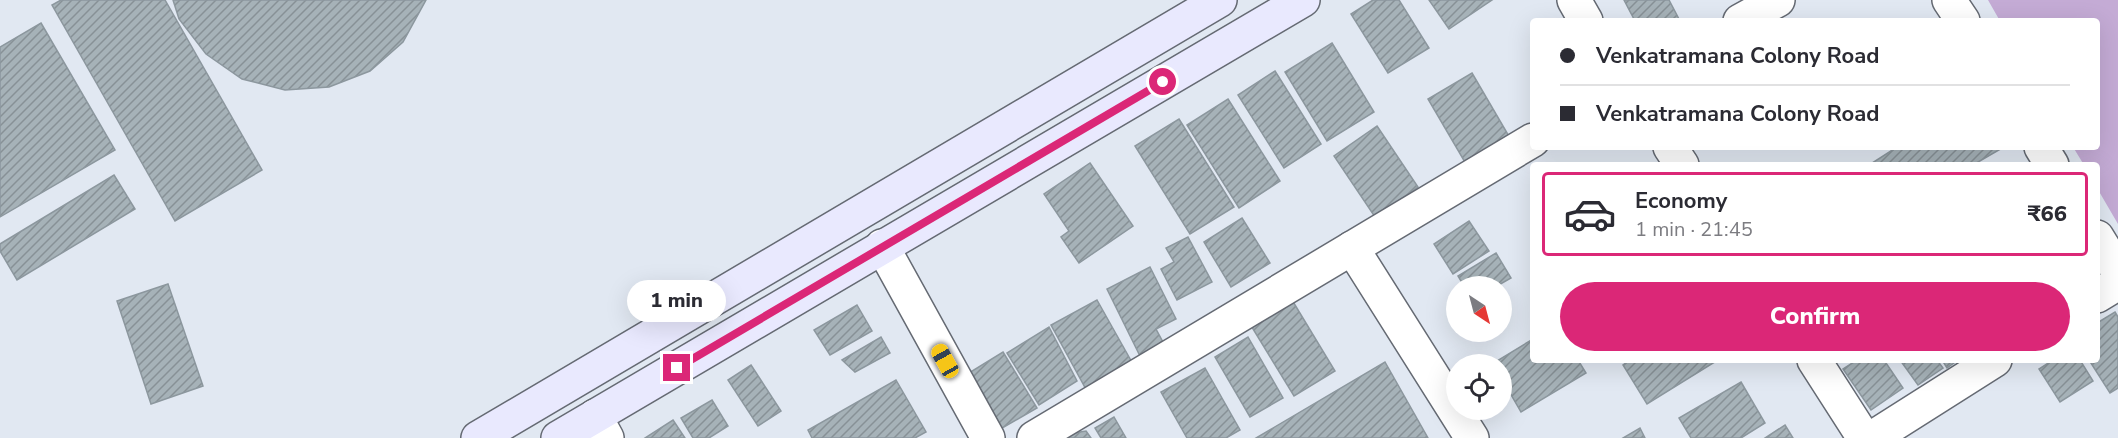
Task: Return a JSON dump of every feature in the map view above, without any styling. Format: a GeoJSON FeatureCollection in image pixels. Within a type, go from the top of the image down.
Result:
{"type":"FeatureCollection","features":[{"type":"Feature","properties":{"kind":"main road"},"geometry":{"type":"LineString","coordinates":[[478,438],[1220,0]]}},
{"type":"Feature","properties":{"kind":"main road"},"geometry":{"type":"LineString","coordinates":[[558,438],[601,427],[882,246],[1303,0]]}},
{"type":"Feature","properties":{"kind":"street"},"geometry":{"type":"LineString","coordinates":[[1574,0],[1584,18]]}},
{"type":"Feature","properties":{"kind":"street"},"geometry":{"type":"LineString","coordinates":[[1745,18],[1778,0]]}},
{"type":"Feature","properties":{"kind":"street"},"geometry":{"type":"LineString","coordinates":[[1949,0],[1960,18]]}},
{"type":"Feature","properties":{"kind":"street"},"geometry":{"type":"LineString","coordinates":[[1035,438],[1530,142]]}},
{"type":"Feature","properties":{"kind":"street"},"geometry":{"type":"LineString","coordinates":[[2100,242],[2118,271]]}},
{"type":"Feature","properties":{"kind":"street"},"geometry":{"type":"LineString","coordinates":[[882,246],[988,438]]}},
{"type":"Feature","properties":{"kind":"street"},"geometry":{"type":"LineString","coordinates":[[1352,248],[1472,438]]}},
{"type":"Feature","properties":{"kind":"street"},"geometry":{"type":"LineString","coordinates":[[2100,294],[2118,283]]}},
{"type":"Feature","properties":{"kind":"street"},"geometry":{"type":"LineString","coordinates":[[1816,363],[1864,438]]}},
{"type":"Feature","properties":{"kind":"street"},"geometry":{"type":"LineString","coordinates":[[1872,438],[1990,363]]}},
{"type":"Feature","properties":{"kind":"shaded area"},"geometry":{"type":"Polygon","coordinates":[[[1988,0],[2118,0],[2118,224],[2100,193],[2100,162],[2082,162],[2075,150],[2100,150],[2100,18],[1998,18],[1988,0]]]}},
{"type":"Feature","properties":{"kind":"building"},"geometry":{"type":"Polygon","coordinates":[[[61,0],[165,0],[262,170],[175,221],[52,5],[61,0]]]}},
{"type":"Feature","properties":{"kind":"building"},"geometry":{"type":"Polygon","coordinates":[[[173,0],[426,0],[403,42],[370,71],[329,87],[285,90],[242,79],[206,54],[179,19],[173,0]]]}},
{"type":"Feature","properties":{"kind":"building"},"geometry":{"type":"Polygon","coordinates":[[[1373,0],[1399,0],[1429,48],[1388,73],[1351,14],[1373,0]]]}},
{"type":"Feature","properties":{"kind":"building"},"geometry":{"type":"Polygon","coordinates":[[[1429,0],[1492,0],[1449,29],[1429,0]]]}},
{"type":"Feature","properties":{"kind":"building"},"geometry":{"type":"Polygon","coordinates":[[[1624,0],[1669,0],[1678,18],[1633,18],[1624,0]]]}},
{"type":"Feature","properties":{"kind":"building"},"geometry":{"type":"Polygon","coordinates":[[[41,23],[115,150],[0,217],[0,47],[41,23]]]}},
{"type":"Feature","properties":{"kind":"building"},"geometry":{"type":"Polygon","coordinates":[[[1332,43],[1374,112],[1327,141],[1285,72],[1332,43]]]}},
{"type":"Feature","properties":{"kind":"building"},"geometry":{"type":"Polygon","coordinates":[[[1275,71],[1321,144],[1284,168],[1238,95],[1275,71]]]}},
{"type":"Feature","properties":{"kind":"building"},"geometry":{"type":"Polygon","coordinates":[[[1472,73],[1510,138],[1466,164],[1428,99],[1472,73]]]}},
{"type":"Feature","properties":{"kind":"building"},"geometry":{"type":"Polygon","coordinates":[[[1228,99],[1280,181],[1239,208],[1187,125],[1228,99]]]}},
{"type":"Feature","properties":{"kind":"building"},"geometry":{"type":"Polygon","coordinates":[[[1179,119],[1234,207],[1190,234],[1135,146],[1179,119]]]}},
{"type":"Feature","properties":{"kind":"building"},"geometry":{"type":"Polygon","coordinates":[[[1377,126],[1418,187],[1375,217],[1334,156],[1377,126]]]}},
{"type":"Feature","properties":{"kind":"building"},"geometry":{"type":"Polygon","coordinates":[[[1892,150],[1999,150],[1978,162],[1874,162],[1892,150]]]}},
{"type":"Feature","properties":{"kind":"building"},"geometry":{"type":"Polygon","coordinates":[[[1090,163],[1133,226],[1079,263],[1061,237],[1069,231],[1044,194],[1090,163]]]}},
{"type":"Feature","properties":{"kind":"building"},"geometry":{"type":"Polygon","coordinates":[[[114,175],[135,209],[17,280],[0,251],[0,244],[114,175]]]}},
{"type":"Feature","properties":{"kind":"building"},"geometry":{"type":"Polygon","coordinates":[[[1242,218],[1270,263],[1231,287],[1204,242],[1242,218]]]}},
{"type":"Feature","properties":{"kind":"building"},"geometry":{"type":"Polygon","coordinates":[[[1469,221],[1489,251],[1453,274],[1434,244],[1469,221]]]}},
{"type":"Feature","properties":{"kind":"building"},"geometry":{"type":"Polygon","coordinates":[[[1188,237],[1212,282],[1177,300],[1161,269],[1174,262],[1166,248],[1188,237]]]}},
{"type":"Feature","properties":{"kind":"building"},"geometry":{"type":"Polygon","coordinates":[[[1496,253],[1510,276],[1458,276],[1496,253]]]}},
{"type":"Feature","properties":{"kind":"building"},"geometry":{"type":"Polygon","coordinates":[[[1150,267],[1176,319],[1156,329],[1164,344],[1140,356],[1107,289],[1150,267]]]}},
{"type":"Feature","properties":{"kind":"building"},"geometry":{"type":"Polygon","coordinates":[[[168,284],[203,386],[151,404],[117,301],[168,284]]]}},
{"type":"Feature","properties":{"kind":"building"},"geometry":{"type":"Polygon","coordinates":[[[1097,300],[1134,366],[1088,393],[1051,325],[1097,300]]]}},
{"type":"Feature","properties":{"kind":"building"},"geometry":{"type":"Polygon","coordinates":[[[1292,300],[1335,371],[1294,396],[1250,324],[1292,300]]]}},
{"type":"Feature","properties":{"kind":"building"},"geometry":{"type":"Polygon","coordinates":[[[857,305],[872,331],[830,355],[814,330],[857,305]]]}},
{"type":"Feature","properties":{"kind":"building"},"geometry":{"type":"Polygon","coordinates":[[[2115,312],[2118,317],[2118,388],[2110,393],[2091,363],[2100,363],[2100,321],[2115,312]]]}},
{"type":"Feature","properties":{"kind":"building"},"geometry":{"type":"Polygon","coordinates":[[[1049,327],[1077,381],[1039,405],[1007,353],[1049,327]]]}},
{"type":"Feature","properties":{"kind":"building"},"geometry":{"type":"Polygon","coordinates":[[[881,337],[890,353],[855,372],[842,360],[881,337]]]}},
{"type":"Feature","properties":{"kind":"building"},"geometry":{"type":"Polygon","coordinates":[[[1248,337],[1283,398],[1250,417],[1215,357],[1248,337]]]}},
{"type":"Feature","properties":{"kind":"building"},"geometry":{"type":"Polygon","coordinates":[[[1530,341],[1530,363],[1580,363],[1586,373],[1521,412],[1512,396],[1512,354],[1508,354],[1530,341]]]}},
{"type":"Feature","properties":{"kind":"building"},"geometry":{"type":"Polygon","coordinates":[[[1003,352],[1037,408],[997,431],[964,376],[1003,352]]]}},
{"type":"Feature","properties":{"kind":"building"},"geometry":{"type":"Polygon","coordinates":[[[1385,362],[1428,438],[1256,438],[1385,362]]]}},
{"type":"Feature","properties":{"kind":"building"},"geometry":{"type":"Polygon","coordinates":[[[1626,363],[1713,363],[1647,404],[1623,365],[1626,363]]]}},
{"type":"Feature","properties":{"kind":"building"},"geometry":{"type":"Polygon","coordinates":[[[1852,363],[1886,363],[1903,388],[1871,410],[1843,369],[1852,363]]]}},
{"type":"Feature","properties":{"kind":"building"},"geometry":{"type":"Polygon","coordinates":[[[1902,363],[1939,363],[1943,368],[1918,385],[1902,363]]]}},
{"type":"Feature","properties":{"kind":"building"},"geometry":{"type":"Polygon","coordinates":[[[1944,363],[1954,363],[1947,368],[1944,363]]]}},
{"type":"Feature","properties":{"kind":"building"},"geometry":{"type":"Polygon","coordinates":[[[2048,363],[2082,363],[2093,381],[2060,402],[2039,369],[2048,363]]]}},
{"type":"Feature","properties":{"kind":"building"},"geometry":{"type":"Polygon","coordinates":[[[751,365],[781,411],[758,426],[728,380],[751,365]]]}},
{"type":"Feature","properties":{"kind":"building"},"geometry":{"type":"Polygon","coordinates":[[[1205,368],[1240,430],[1226,438],[1187,438],[1161,392],[1205,368]]]}},
{"type":"Feature","properties":{"kind":"building"},"geometry":{"type":"Polygon","coordinates":[[[896,380],[926,432],[915,438],[812,438],[808,430],[896,380]]]}},
{"type":"Feature","properties":{"kind":"building"},"geometry":{"type":"Polygon","coordinates":[[[1741,382],[1765,423],[1741,438],[1691,438],[1679,418],[1741,382]]]}},
{"type":"Feature","properties":{"kind":"building"},"geometry":{"type":"Polygon","coordinates":[[[712,400],[728,426],[709,438],[693,438],[681,418],[712,400]]]}},
{"type":"Feature","properties":{"kind":"building"},"geometry":{"type":"Polygon","coordinates":[[[1114,417],[1126,438],[1101,438],[1095,428],[1114,417]]]}},
{"type":"Feature","properties":{"kind":"building"},"geometry":{"type":"Polygon","coordinates":[[[673,420],[685,438],[645,438],[673,420]]]}},
{"type":"Feature","properties":{"kind":"building"},"geometry":{"type":"Polygon","coordinates":[[[1785,425],[1793,438],[1765,438],[1785,425]]]}},
{"type":"Feature","properties":{"kind":"building"},"geometry":{"type":"Polygon","coordinates":[[[1640,428],[1645,438],[1623,438],[1640,428]]]}},
{"type":"Feature","properties":{"kind":"building"},"geometry":{"type":"Polygon","coordinates":[[[1086,431],[1091,438],[1062,438],[1060,435],[1086,431]]]}},
{"type":"Feature","properties":{"kind":"route"},"geometry":{"type":"LineString","coordinates":[[677,368],[1163,82]]}}]}
